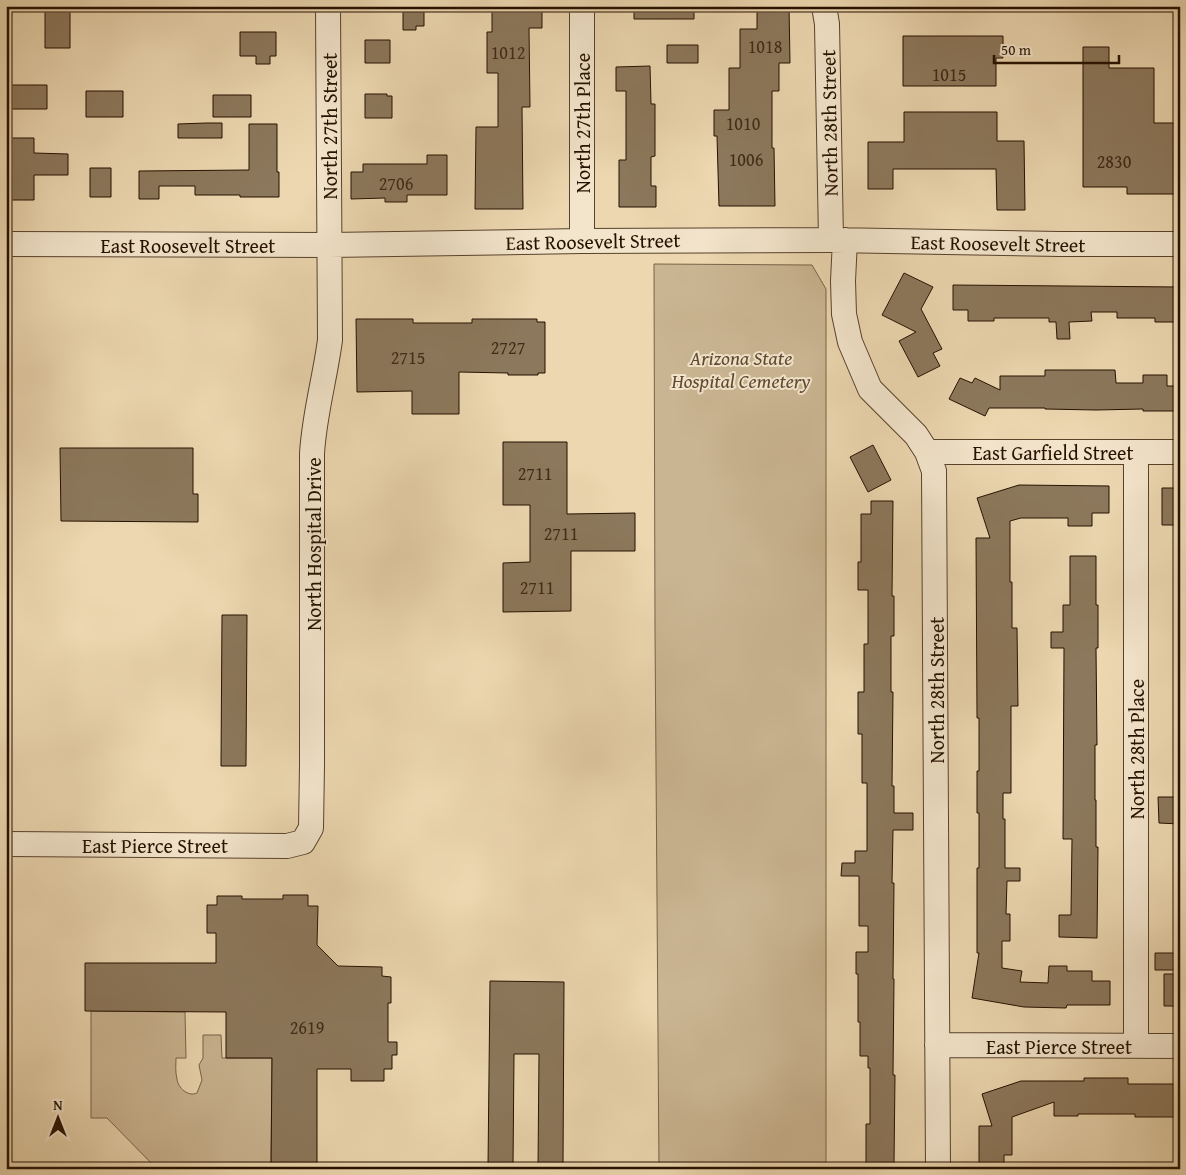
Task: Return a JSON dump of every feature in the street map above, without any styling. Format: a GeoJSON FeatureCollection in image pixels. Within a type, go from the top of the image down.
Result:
{"type":"FeatureCollection","features":[{"type":"Feature","properties":{"kind":"street","name":"North 27th Street"},"geometry":{"type":"LineString","coordinates":[[328,6],[330,245]]}},
{"type":"Feature","properties":{"kind":"street","name":"North 27th Place"},"geometry":{"type":"LineString","coordinates":[[582,6],[582,241]]}},
{"type":"Feature","properties":{"kind":"street","name":"North 28th Street"},"geometry":{"type":"LineString","coordinates":[[824,6],[827,24],[838,240],[843,281],[844,314],[850,342],[870,389],[916,435],[927,452],[934,471],[938,1169]]}},
{"type":"Feature","properties":{"kind":"street","name":"East Roosevelt Street"},"geometry":{"type":"LineString","coordinates":[[6,244],[330,245],[582,241],[838,240],[1180,244]]}},
{"type":"Feature","properties":{"kind":"street","name":"North Hospital Drive"},"geometry":{"type":"LineString","coordinates":[[303,842],[310,828],[312,765],[313,440],[330,340],[330,245]]}},
{"type":"Feature","properties":{"kind":"street","name":"East Garfield Street"},"geometry":{"type":"LineString","coordinates":[[927,452],[1180,452]]}},
{"type":"Feature","properties":{"kind":"street","name":"North 28th Place"},"geometry":{"type":"LineString","coordinates":[[1136,452],[1136,1046]]}},
{"type":"Feature","properties":{"kind":"street","name":"East Pierce Street"},"geometry":{"type":"LineString","coordinates":[[6,844],[287,846],[303,842]]}},
{"type":"Feature","properties":{"kind":"street","name":"East Pierce Street"},"geometry":{"type":"LineString","coordinates":[[937,1045],[1180,1046]]}},
{"type":"Feature","properties":{"kind":"green space","name":"Arizona State Hospital Cemetery"},"geometry":{"type":"Polygon","coordinates":[[[654,264],[812,265],[826,289],[826,1169],[659,1169],[654,264]]]}},
{"type":"Feature","properties":{"kind":"green space"},"geometry":{"type":"Polygon","coordinates":[[[91,1011],[185,1012],[186,1058],[176,1058],[176,1071],[179,1086],[190,1094],[197,1093],[202,1080],[199,1065],[203,1058],[203,1035],[221,1035],[222,1058],[272,1058],[271,1169],[157,1169],[107,1118],[91,1118],[91,1011]]]}},
{"type":"Feature","properties":{"kind":"building"},"geometry":{"type":"Polygon","coordinates":[[[45,6],[70,6],[70,48],[45,48],[45,6]]]}},
{"type":"Feature","properties":{"kind":"building"},"geometry":{"type":"Polygon","coordinates":[[[492,6],[542,6],[542,28],[529,28],[530,107],[522,107],[523,209],[475,209],[476,127],[498,127],[498,73],[487,73],[487,32],[492,32],[492,6]]]}},
{"type":"Feature","properties":{"kind":"building"},"geometry":{"type":"Polygon","coordinates":[[[634,6],[694,6],[694,19],[634,19],[634,6]]]}},
{"type":"Feature","properties":{"kind":"building"},"geometry":{"type":"Polygon","coordinates":[[[757,6],[789,6],[790,63],[779,63],[779,91],[772,91],[775,206],[719,206],[717,136],[714,136],[714,110],[729,110],[729,68],[740,68],[740,29],[757,29],[757,6]]]}},
{"type":"Feature","properties":{"kind":"building"},"geometry":{"type":"Polygon","coordinates":[[[403,12],[424,12],[424,26],[416,26],[416,30],[403,30],[403,12]]]}},
{"type":"Feature","properties":{"kind":"building"},"geometry":{"type":"Polygon","coordinates":[[[240,32],[276,32],[276,56],[270,56],[270,64],[256,64],[256,56],[240,56],[240,32]]]}},
{"type":"Feature","properties":{"kind":"building"},"geometry":{"type":"Polygon","coordinates":[[[903,36],[1003,36],[1003,58],[996,58],[996,86],[903,86],[903,36]]]}},
{"type":"Feature","properties":{"kind":"building"},"geometry":{"type":"Polygon","coordinates":[[[365,40],[390,40],[390,63],[365,63],[365,40]]]}},
{"type":"Feature","properties":{"kind":"building"},"geometry":{"type":"Polygon","coordinates":[[[667,45],[698,45],[698,63],[667,63],[667,45]]]}},
{"type":"Feature","properties":{"kind":"building"},"geometry":{"type":"Polygon","coordinates":[[[1083,47],[1109,47],[1109,68],[1154,68],[1154,123],[1180,123],[1180,194],[1127,194],[1127,187],[1083,187],[1083,47]]]}},
{"type":"Feature","properties":{"kind":"building"},"geometry":{"type":"Polygon","coordinates":[[[650,66],[651,104],[655,104],[655,156],[651,157],[651,186],[656,186],[656,207],[619,207],[619,160],[626,160],[626,91],[616,91],[616,67],[650,66]]]}},
{"type":"Feature","properties":{"kind":"building"},"geometry":{"type":"Polygon","coordinates":[[[6,85],[47,85],[47,109],[6,109],[6,85]]]}},
{"type":"Feature","properties":{"kind":"building"},"geometry":{"type":"Polygon","coordinates":[[[86,91],[123,91],[123,117],[86,117],[86,91]]]}},
{"type":"Feature","properties":{"kind":"building"},"geometry":{"type":"Polygon","coordinates":[[[365,94],[387,94],[387,96],[392,96],[392,118],[365,118],[365,94]]]}},
{"type":"Feature","properties":{"kind":"building"},"geometry":{"type":"Polygon","coordinates":[[[213,95],[251,95],[251,117],[213,117],[213,95]]]}},
{"type":"Feature","properties":{"kind":"building"},"geometry":{"type":"Polygon","coordinates":[[[904,112],[997,112],[997,141],[1024,141],[1025,210],[997,210],[996,169],[893,169],[893,189],[868,189],[868,142],[904,142],[904,112]]]}},
{"type":"Feature","properties":{"kind":"building"},"geometry":{"type":"Polygon","coordinates":[[[222,123],[222,138],[178,138],[178,124],[222,123]]]}},
{"type":"Feature","properties":{"kind":"building"},"geometry":{"type":"Polygon","coordinates":[[[249,124],[277,124],[279,197],[195,195],[195,186],[159,186],[159,199],[139,199],[139,171],[249,170],[249,124]]]}},
{"type":"Feature","properties":{"kind":"building"},"geometry":{"type":"Polygon","coordinates":[[[6,138],[34,138],[34,153],[68,154],[68,175],[34,175],[34,200],[6,200],[6,138]]]}},
{"type":"Feature","properties":{"kind":"building"},"geometry":{"type":"Polygon","coordinates":[[[427,155],[447,155],[447,195],[407,195],[407,202],[385,202],[385,198],[351,199],[351,172],[363,172],[363,164],[427,164],[427,155]]]}},
{"type":"Feature","properties":{"kind":"building"},"geometry":{"type":"Polygon","coordinates":[[[90,168],[111,168],[111,197],[90,197],[90,168]]]}},
{"type":"Feature","properties":{"kind":"building"},"geometry":{"type":"Polygon","coordinates":[[[904,273],[933,287],[921,309],[942,349],[933,353],[940,366],[918,377],[899,341],[916,332],[882,315],[904,273]]]}},
{"type":"Feature","properties":{"kind":"building"},"geometry":{"type":"Polygon","coordinates":[[[953,285],[1180,287],[1180,322],[1155,322],[1155,318],[1117,318],[1117,312],[1091,312],[1092,321],[1069,322],[1070,339],[1057,339],[1056,322],[1049,322],[1049,318],[994,318],[994,321],[968,321],[968,310],[953,310],[953,285]]]}},
{"type":"Feature","properties":{"kind":"building"},"geometry":{"type":"Polygon","coordinates":[[[356,319],[413,319],[413,323],[472,323],[472,319],[537,319],[537,322],[545,322],[545,373],[538,373],[538,375],[508,375],[508,373],[459,372],[459,414],[412,414],[412,391],[357,392],[356,319]]]}},
{"type":"Feature","properties":{"kind":"building"},"geometry":{"type":"Polygon","coordinates":[[[1045,370],[1115,370],[1116,383],[1143,383],[1143,375],[1167,375],[1167,386],[1180,386],[1180,411],[989,408],[985,416],[949,399],[960,378],[972,383],[975,378],[1000,390],[1000,376],[1045,376],[1045,370]]]}},
{"type":"Feature","properties":{"kind":"building"},"geometry":{"type":"Polygon","coordinates":[[[503,442],[567,442],[567,514],[635,513],[635,551],[571,551],[571,611],[503,612],[503,563],[530,562],[530,505],[503,505],[503,442]]]}},
{"type":"Feature","properties":{"kind":"building"},"geometry":{"type":"Polygon","coordinates":[[[873,445],[891,480],[868,492],[850,457],[873,445]]]}},
{"type":"Feature","properties":{"kind":"building"},"geometry":{"type":"Polygon","coordinates":[[[60,448],[193,448],[193,494],[198,494],[198,522],[61,521],[60,448]]]}},
{"type":"Feature","properties":{"kind":"building"},"geometry":{"type":"Polygon","coordinates":[[[1019,485],[1109,486],[1109,513],[1092,513],[1092,526],[1068,526],[1068,518],[1021,518],[1010,521],[1010,582],[1012,582],[1012,628],[1017,628],[1018,706],[1011,706],[1011,793],[1003,793],[1003,819],[1005,819],[1005,868],[1020,868],[1020,881],[1007,881],[1006,914],[1010,914],[1010,941],[1002,941],[1002,968],[1022,971],[1020,982],[1048,983],[1049,966],[1067,966],[1067,971],[1092,971],[1092,981],[1110,981],[1110,1005],[1067,1005],[1066,1008],[1024,1007],[972,998],[979,953],[977,953],[979,813],[977,813],[977,771],[979,771],[979,718],[977,718],[976,538],[990,538],[977,498],[1019,485]]]}},
{"type":"Feature","properties":{"kind":"building"},"geometry":{"type":"Polygon","coordinates":[[[1162,488],[1180,488],[1180,525],[1162,525],[1162,488]]]}},
{"type":"Feature","properties":{"kind":"building"},"geometry":{"type":"Polygon","coordinates":[[[871,501],[893,501],[892,596],[894,596],[894,636],[891,636],[891,692],[893,692],[892,786],[894,786],[894,813],[913,813],[913,830],[893,830],[894,1164],[866,1164],[866,1124],[870,1124],[870,1068],[868,1068],[868,1056],[860,1056],[856,952],[868,952],[868,926],[859,926],[859,876],[841,876],[842,863],[855,863],[855,851],[867,851],[867,783],[862,783],[862,734],[858,734],[858,692],[864,692],[864,644],[868,644],[868,590],[858,590],[858,562],[861,562],[861,514],[871,514],[871,501]]]}},
{"type":"Feature","properties":{"kind":"building"},"geometry":{"type":"Polygon","coordinates":[[[1070,556],[1096,556],[1096,605],[1098,605],[1098,648],[1096,648],[1097,745],[1095,745],[1096,847],[1098,847],[1097,938],[1059,937],[1059,915],[1071,915],[1072,839],[1063,839],[1064,648],[1051,648],[1051,632],[1063,632],[1063,605],[1070,605],[1070,556]]]}},
{"type":"Feature","properties":{"kind":"building"},"geometry":{"type":"Polygon","coordinates":[[[222,615],[247,615],[246,766],[221,766],[222,615]]]}},
{"type":"Feature","properties":{"kind":"building"},"geometry":{"type":"Polygon","coordinates":[[[1158,797],[1180,797],[1180,824],[1159,823],[1158,797]]]}},
{"type":"Feature","properties":{"kind":"building"},"geometry":{"type":"Polygon","coordinates":[[[283,895],[308,895],[308,906],[318,906],[317,945],[338,966],[382,967],[382,976],[391,977],[391,1003],[388,1003],[388,1042],[397,1042],[397,1055],[392,1055],[392,1069],[384,1069],[384,1081],[351,1081],[351,1069],[317,1069],[317,1169],[271,1169],[272,1058],[226,1058],[226,1012],[85,1011],[85,963],[216,963],[216,933],[207,933],[207,905],[217,905],[217,896],[242,896],[242,899],[283,899],[283,895]]]}},
{"type":"Feature","properties":{"kind":"building"},"geometry":{"type":"Polygon","coordinates":[[[1155,953],[1176,953],[1176,970],[1155,970],[1155,953]]]}},
{"type":"Feature","properties":{"kind":"building"},"geometry":{"type":"Polygon","coordinates":[[[1164,974],[1180,974],[1180,1006],[1164,1006],[1164,974]]]}},
{"type":"Feature","properties":{"kind":"building"},"geometry":{"type":"Polygon","coordinates":[[[490,981],[564,982],[563,1167],[538,1167],[539,1054],[514,1054],[513,1167],[488,1167],[490,981]]]}},
{"type":"Feature","properties":{"kind":"building"},"geometry":{"type":"Polygon","coordinates":[[[1084,1078],[1128,1078],[1128,1084],[1176,1084],[1176,1117],[1135,1117],[1135,1114],[1054,1116],[1054,1102],[1012,1117],[1012,1155],[1004,1155],[1004,1167],[979,1167],[979,1126],[992,1126],[982,1094],[1021,1081],[1084,1081],[1084,1078]]]}}]}
